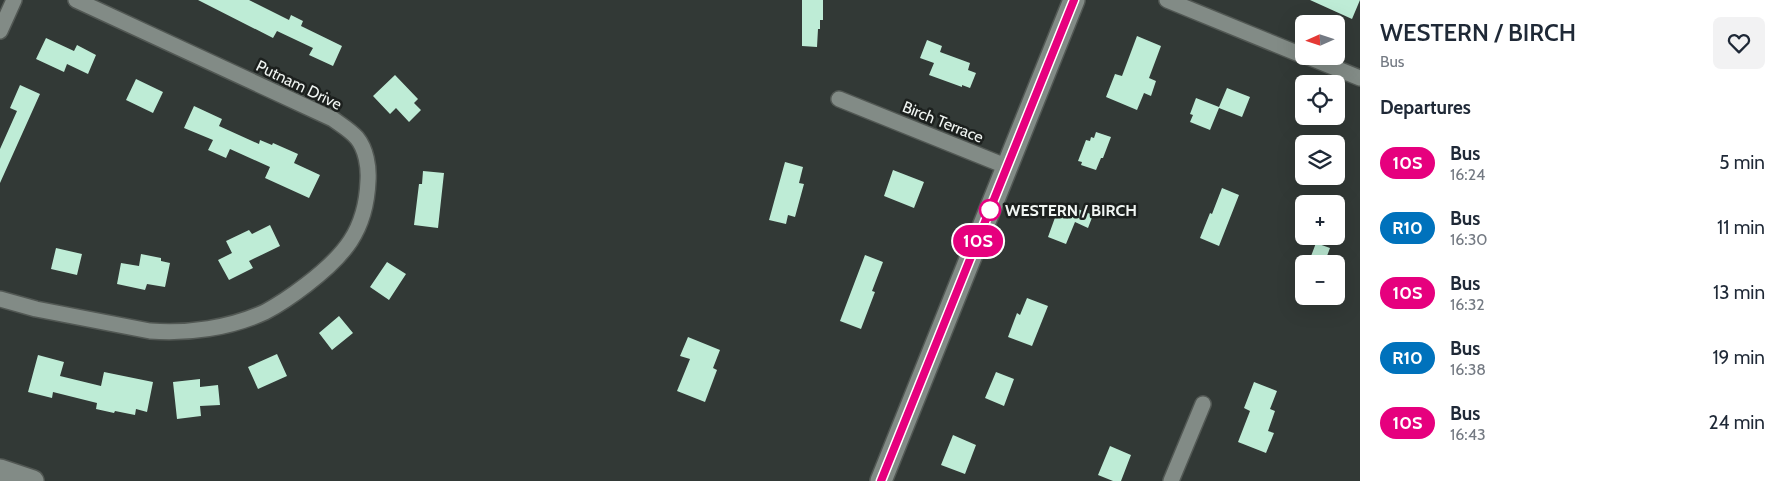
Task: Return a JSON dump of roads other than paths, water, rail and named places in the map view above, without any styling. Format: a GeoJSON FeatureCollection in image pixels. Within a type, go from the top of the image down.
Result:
{"type":"FeatureCollection","features":[{"type":"Feature","properties":{"kind":"main road"},"geometry":{"type":"LineString","coordinates":[[881,481],[1074,0]]}},
{"type":"Feature","properties":{"kind":"main road"},"geometry":{"type":"LineString","coordinates":[[0,470],[34,481]]}},
{"type":"Feature","properties":{"kind":"street"},"geometry":{"type":"LineString","coordinates":[[0,31],[14,0]]}},
{"type":"Feature","properties":{"kind":"street","name":"Putnam Drive"},"geometry":{"type":"LineString","coordinates":[[0,299],[36,309],[150,332],[187,331],[234,323],[264,312],[285,301],[340,257],[354,237],[365,204],[369,177],[364,151],[358,139],[338,122],[76,0]]}},
{"type":"Feature","properties":{"kind":"street"},"geometry":{"type":"LineString","coordinates":[[1167,0],[1295,52]]}},
{"type":"Feature","properties":{"kind":"street"},"geometry":{"type":"LineString","coordinates":[[1328,65],[1360,78]]}},
{"type":"Feature","properties":{"kind":"street","name":"Birch Terrace"},"geometry":{"type":"LineString","coordinates":[[839,99],[1008,167]]}},
{"type":"Feature","properties":{"kind":"street"},"geometry":{"type":"LineString","coordinates":[[1171,481],[1203,404]]}},
{"type":"Feature","properties":{"kind":"place","name":"WESTERN / BIRCH"},"geometry":{"type":"Point","coordinates":[990,210]}}]}
